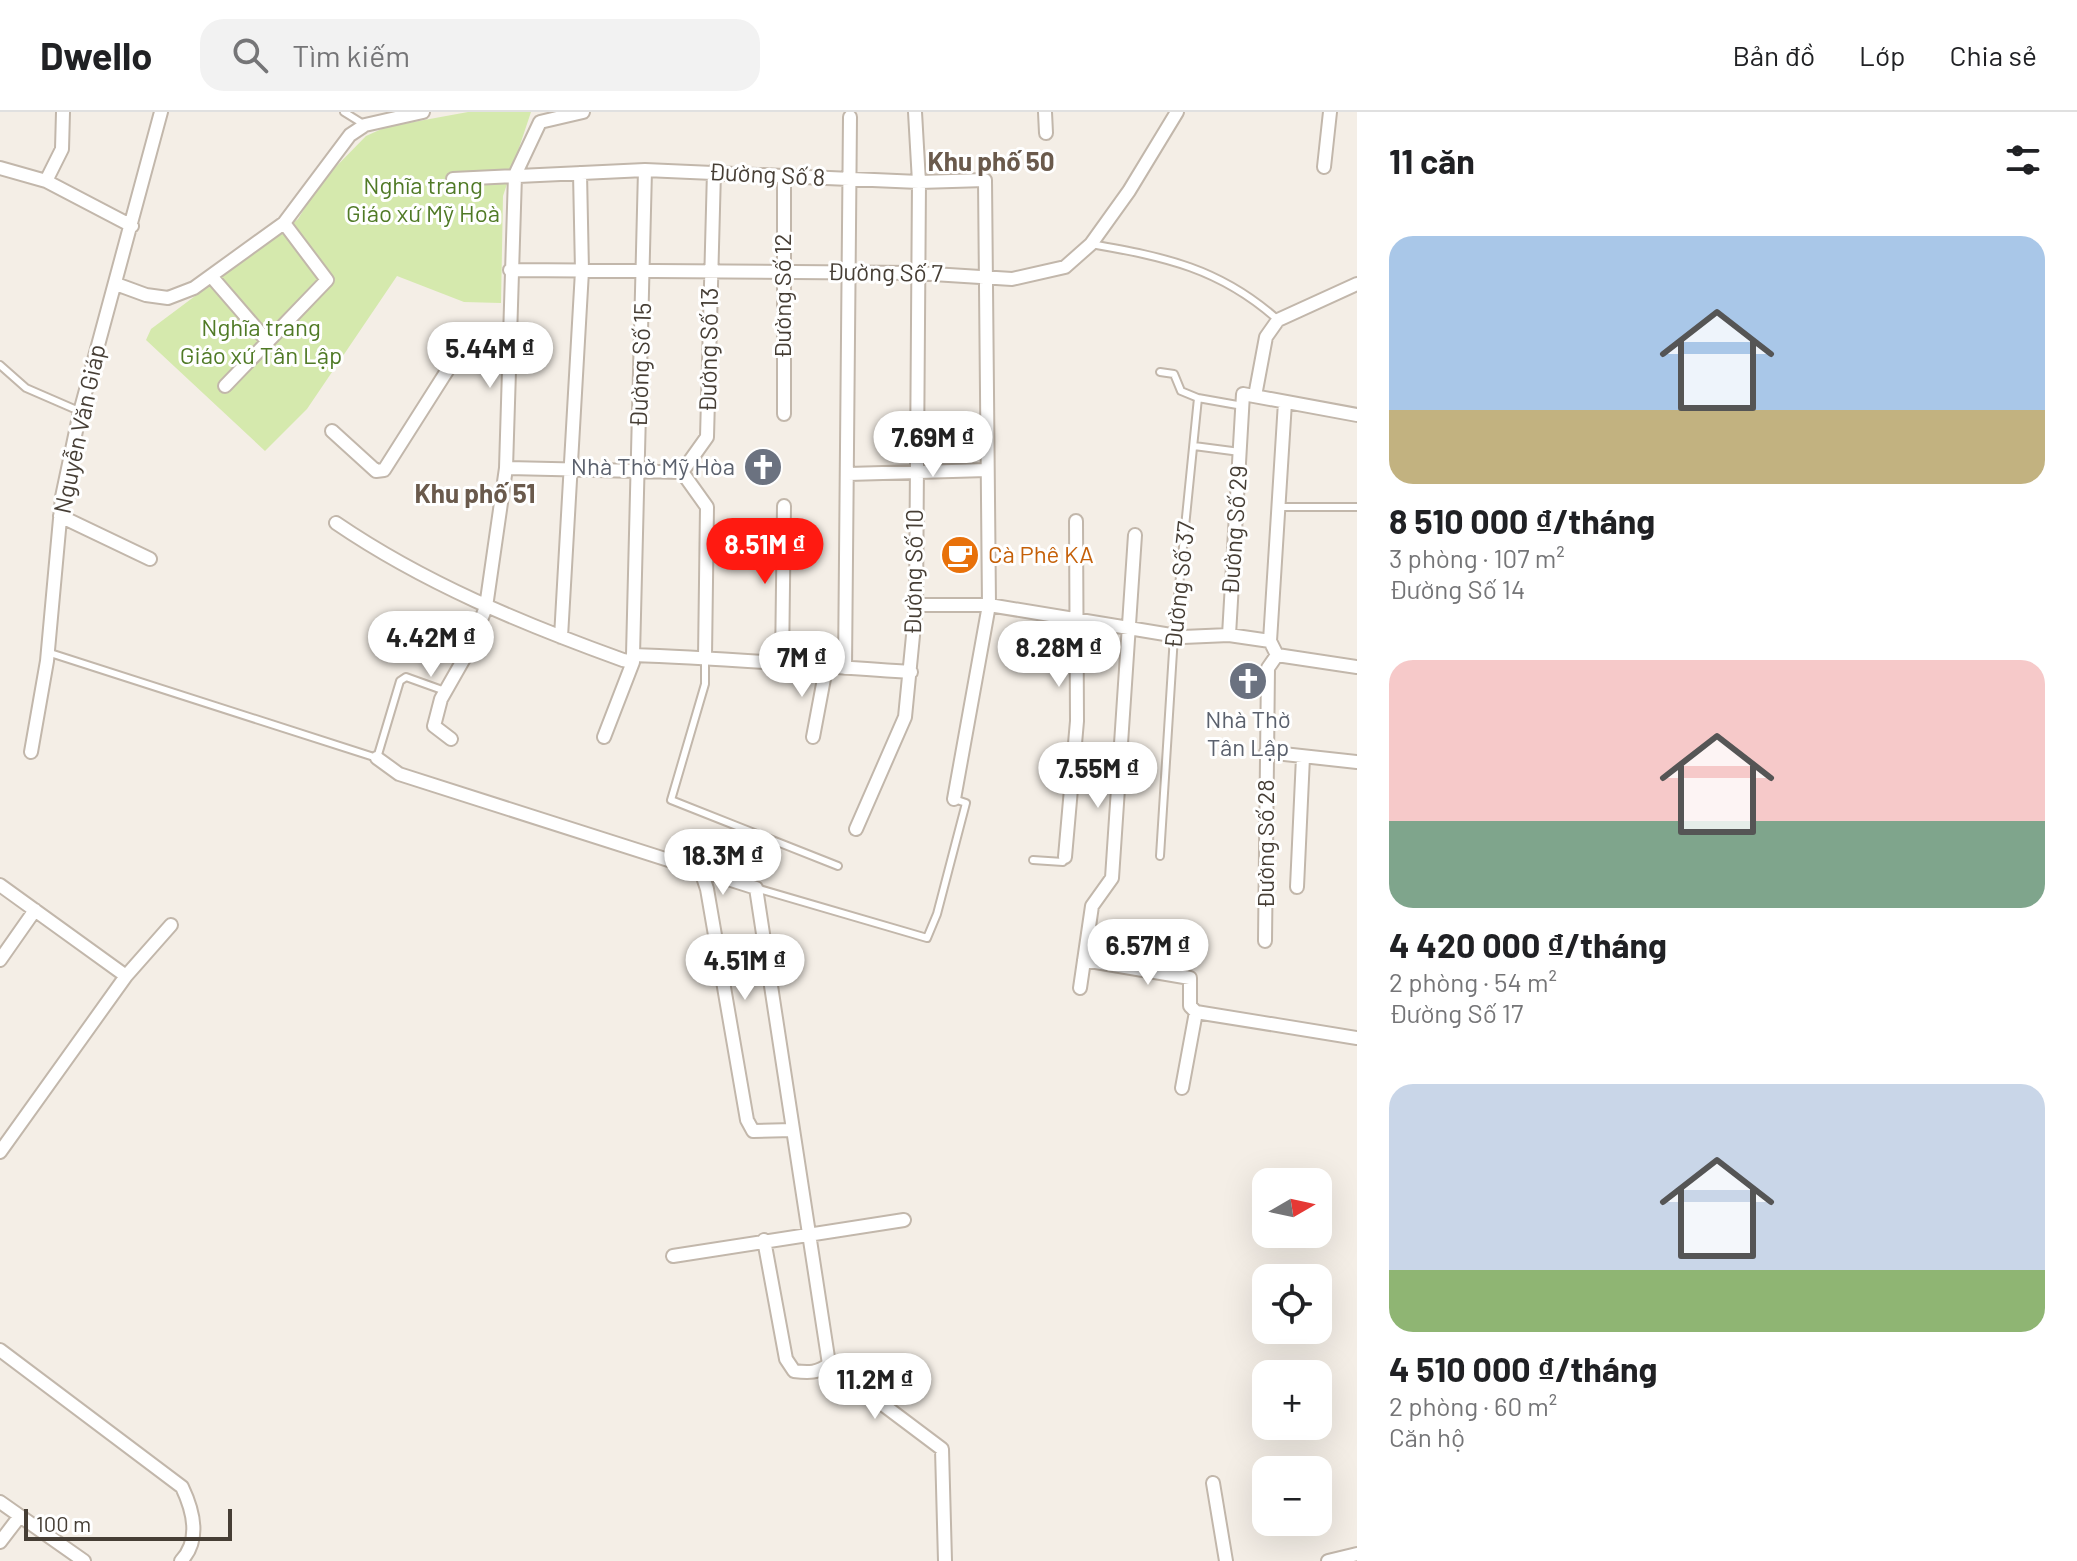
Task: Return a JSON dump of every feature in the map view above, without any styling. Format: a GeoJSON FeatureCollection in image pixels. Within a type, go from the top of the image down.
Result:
{"type":"FeatureCollection","features":[{"type":"Feature","properties":{"kind":"street"},"geometry":{"type":"LineString","coordinates":[[46,181],[62,149],[63,112]]}},
{"type":"Feature","properties":{"kind":"street","name":"Nguyễn Văn Giáp"},"geometry":{"type":"LineString","coordinates":[[31,752],[47,652],[60,516],[80,412],[161,112]]}},
{"type":"Feature","properties":{"kind":"street"},"geometry":{"type":"LineString","coordinates":[[116,284],[146,295],[168,298],[194,288],[284,223],[350,135],[385,116],[423,112]]}},
{"type":"Feature","properties":{"kind":"street"},"geometry":{"type":"LineString","coordinates":[[451,739],[434,726],[445,691],[470,648],[486,607],[506,468],[515,175],[540,117],[583,112]]}},
{"type":"Feature","properties":{"kind":"street","name":"Đường Số 10"},"geometry":{"type":"LineString","coordinates":[[856,829],[905,717],[911,672],[916,605],[919,182],[915,112]]}},
{"type":"Feature","properties":{"kind":"street"},"geometry":{"type":"LineString","coordinates":[[1045,112],[1046,133]]}},
{"type":"Feature","properties":{"kind":"street","name":"Đường Số 7"},"geometry":{"type":"LineString","coordinates":[[510,270],[917,273],[1012,279],[1065,267],[1091,244],[1129,191],[1177,112]]}},
{"type":"Feature","properties":{"kind":"street"},"geometry":{"type":"LineString","coordinates":[[1324,167],[1330,112]]}},
{"type":"Feature","properties":{"kind":"street"},"geometry":{"type":"LineString","coordinates":[[845,668],[850,117]]}},
{"type":"Feature","properties":{"kind":"street"},"geometry":{"type":"LineString","coordinates":[[0,168],[46,181],[132,226]]}},
{"type":"Feature","properties":{"kind":"street","name":"Đường Số 8"},"geometry":{"type":"LineString","coordinates":[[453,179],[645,170],[919,182],[985,180],[986,275]]}},
{"type":"Feature","properties":{"kind":"street","name":"Đường Số 15"},"geometry":{"type":"LineString","coordinates":[[604,737],[633,659],[645,170]]}},
{"type":"Feature","properties":{"kind":"street","name":"Đường Số 13"},"geometry":{"type":"LineString","coordinates":[[682,472],[707,437],[714,171]]}},
{"type":"Feature","properties":{"kind":"street"},"geometry":{"type":"LineString","coordinates":[[561,637],[582,271],[580,173]]}},
{"type":"Feature","properties":{"kind":"street","name":"Đường Số 12"},"geometry":{"type":"LineString","coordinates":[[784,178],[784,414]]}},
{"type":"Feature","properties":{"kind":"street"},"geometry":{"type":"LineString","coordinates":[[225,386],[327,280],[284,223]]}},
{"type":"Feature","properties":{"kind":"street"},"geometry":{"type":"LineString","coordinates":[[954,799],[989,605],[986,275]]}},
{"type":"Feature","properties":{"kind":"street"},"geometry":{"type":"LineString","coordinates":[[211,276],[268,342]]}},
{"type":"Feature","properties":{"kind":"street"},"geometry":{"type":"LineString","coordinates":[[1255,396],[1266,337],[1278,320],[1357,284]]}},
{"type":"Feature","properties":{"kind":"street"},"geometry":{"type":"LineString","coordinates":[[332,431],[376,471],[384,470],[464,344],[477,339],[511,343]]}},
{"type":"Feature","properties":{"kind":"street"},"geometry":{"type":"LineString","coordinates":[[1243,406],[1243,394],[1357,415]]}},
{"type":"Feature","properties":{"kind":"street"},"geometry":{"type":"LineString","coordinates":[[1285,402],[1270,641],[1277,655],[1357,667]]}},
{"type":"Feature","properties":{"kind":"street","name":"Đường Số 29"},"geometry":{"type":"LineString","coordinates":[[1229,635],[1243,406]]}},
{"type":"Feature","properties":{"kind":"street"},"geometry":{"type":"LineString","coordinates":[[506,468],[682,472],[707,507],[705,657]]}},
{"type":"Feature","properties":{"kind":"street"},"geometry":{"type":"LineString","coordinates":[[848,474],[987,470]]}},
{"type":"Feature","properties":{"kind":"street"},"geometry":{"type":"LineString","coordinates":[[782,666],[784,506]]}},
{"type":"Feature","properties":{"kind":"street"},"geometry":{"type":"LineString","coordinates":[[60,516],[150,559]]}},
{"type":"Feature","properties":{"kind":"street"},"geometry":{"type":"LineString","coordinates":[[1065,857],[1077,721],[1076,521]]}},
{"type":"Feature","properties":{"kind":"street"},"geometry":{"type":"LineString","coordinates":[[336,523],[369,546],[486,607],[561,637],[633,659],[705,657],[782,666],[911,672]]}},
{"type":"Feature","properties":{"kind":"street"},"geometry":{"type":"LineString","coordinates":[[1080,988],[1092,906],[1112,878],[1135,535]]}},
{"type":"Feature","properties":{"kind":"street"},"geometry":{"type":"LineString","coordinates":[[916,605],[989,605],[1174,636],[1229,635],[1270,641]]}},
{"type":"Feature","properties":{"kind":"street","name":"Đường Số 28"},"geometry":{"type":"LineString","coordinates":[[1265,941],[1268,668],[1277,655]]}},
{"type":"Feature","properties":{"kind":"street"},"geometry":{"type":"LineString","coordinates":[[813,737],[826,668]]}},
{"type":"Feature","properties":{"kind":"street"},"geometry":{"type":"LineString","coordinates":[[1266,752],[1357,762]]}},
{"type":"Feature","properties":{"kind":"street"},"geometry":{"type":"LineString","coordinates":[[1297,887],[1303,757]]}},
{"type":"Feature","properties":{"kind":"street"},"geometry":{"type":"LineString","coordinates":[[377,758],[399,774],[756,888],[829,1364],[942,1449],[945,1561]]}},
{"type":"Feature","properties":{"kind":"street"},"geometry":{"type":"LineString","coordinates":[[701,871],[707,889],[747,1120],[753,1131],[793,1130]]}},
{"type":"Feature","properties":{"kind":"street"},"geometry":{"type":"LineString","coordinates":[[0,885],[126,976]]}},
{"type":"Feature","properties":{"kind":"street"},"geometry":{"type":"LineString","coordinates":[[0,960],[35,910]]}},
{"type":"Feature","properties":{"kind":"street"},"geometry":{"type":"LineString","coordinates":[[0,1152],[126,976],[171,925]]}},
{"type":"Feature","properties":{"kind":"street"},"geometry":{"type":"LineString","coordinates":[[1084,960],[1187,975],[1191,983],[1190,1006],[1196,1012],[1357,1038]]}},
{"type":"Feature","properties":{"kind":"street"},"geometry":{"type":"LineString","coordinates":[[1182,1088],[1196,1012]]}},
{"type":"Feature","properties":{"kind":"street"},"geometry":{"type":"LineString","coordinates":[[673,1256],[904,1220]]}},
{"type":"Feature","properties":{"kind":"street"},"geometry":{"type":"LineString","coordinates":[[764,1240],[786,1359],[794,1371],[811,1373],[829,1364]]}},
{"type":"Feature","properties":{"kind":"street"},"geometry":{"type":"LineString","coordinates":[[0,1350],[182,1487],[194,1526],[189,1553],[181,1561]]}},
{"type":"Feature","properties":{"kind":"street"},"geometry":{"type":"LineString","coordinates":[[1213,1483],[1226,1561]]}},
{"type":"Feature","properties":{"kind":"street"},"geometry":{"type":"LineString","coordinates":[[0,1502],[84,1561]]}},
{"type":"Feature","properties":{"kind":"street"},"geometry":{"type":"LineString","coordinates":[[0,1542],[20,1516]]}},
{"type":"Feature","properties":{"kind":"street"},"geometry":{"type":"LineString","coordinates":[[1328,1561],[1357,1554]]}},
{"type":"Feature","properties":{"kind":"lane"},"geometry":{"type":"LineString","coordinates":[[344,112],[365,125]]}},
{"type":"Feature","properties":{"kind":"lane"},"geometry":{"type":"LineString","coordinates":[[1091,244],[1198,268],[1233,285],[1278,320]]}},
{"type":"Feature","properties":{"kind":"lane"},"geometry":{"type":"LineString","coordinates":[[0,365],[26,388],[80,412]]}},
{"type":"Feature","properties":{"kind":"lane"},"geometry":{"type":"LineString","coordinates":[[1160,372],[1174,374],[1181,391],[1198,398],[1243,406]]}},
{"type":"Feature","properties":{"kind":"lane","name":"Đường Số 37"},"geometry":{"type":"LineString","coordinates":[[1160,856],[1174,636],[1198,398]]}},
{"type":"Feature","properties":{"kind":"lane"},"geometry":{"type":"LineString","coordinates":[[1194,446],[1240,452]]}},
{"type":"Feature","properties":{"kind":"lane"},"geometry":{"type":"LineString","coordinates":[[1278,507],[1357,507]]}},
{"type":"Feature","properties":{"kind":"lane"},"geometry":{"type":"LineString","coordinates":[[47,652],[377,758],[400,681],[406,677],[445,691]]}},
{"type":"Feature","properties":{"kind":"lane"},"geometry":{"type":"LineString","coordinates":[[705,657],[705,684],[671,800],[838,866]]}},
{"type":"Feature","properties":{"kind":"lane"},"geometry":{"type":"LineString","coordinates":[[756,888],[927,938],[937,914],[966,803],[954,799]]}},
{"type":"Feature","properties":{"kind":"lane"},"geometry":{"type":"LineString","coordinates":[[1033,860],[1063,862],[1065,857]]}},
{"type":"Feature","properties":{"kind":"green space"},"geometry":{"type":"Polygon","coordinates":[[[468,112],[531,112],[503,196],[501,303],[464,302],[397,276],[307,409],[265,451],[146,340],[151,329],[298,219],[320,183],[366,136],[386,127],[468,112]]]}},
{"type":"Feature","properties":{"kind":"place","name":"Nhà Thờ Mỹ Hòa"},"geometry":{"type":"Point","coordinates":[763,467]}},
{"type":"Feature","properties":{"kind":"place","name":"Cà Phê KA"},"geometry":{"type":"Point","coordinates":[960,555]}},
{"type":"Feature","properties":{"kind":"place","name":"Nhà Thờ Tân Lập"},"geometry":{"type":"Point","coordinates":[1248,681]}},
{"type":"Feature","properties":{"kind":"district","name":"Khu phố 50"},"geometry":{"type":"Point","coordinates":[991,162]}},
{"type":"Feature","properties":{"kind":"district","name":"Khu phố 51"},"geometry":{"type":"Point","coordinates":[475,494]}},
{"type":"Feature","properties":{"kind":"park label","name":"Nghĩa trang Giáo xứ Mỹ Hoà"},"geometry":{"type":"Point","coordinates":[423,200]}},
{"type":"Feature","properties":{"kind":"park label","name":"Nghĩa trang Giáo xứ Tân Lập"},"geometry":{"type":"Point","coordinates":[261,342]}}]}
